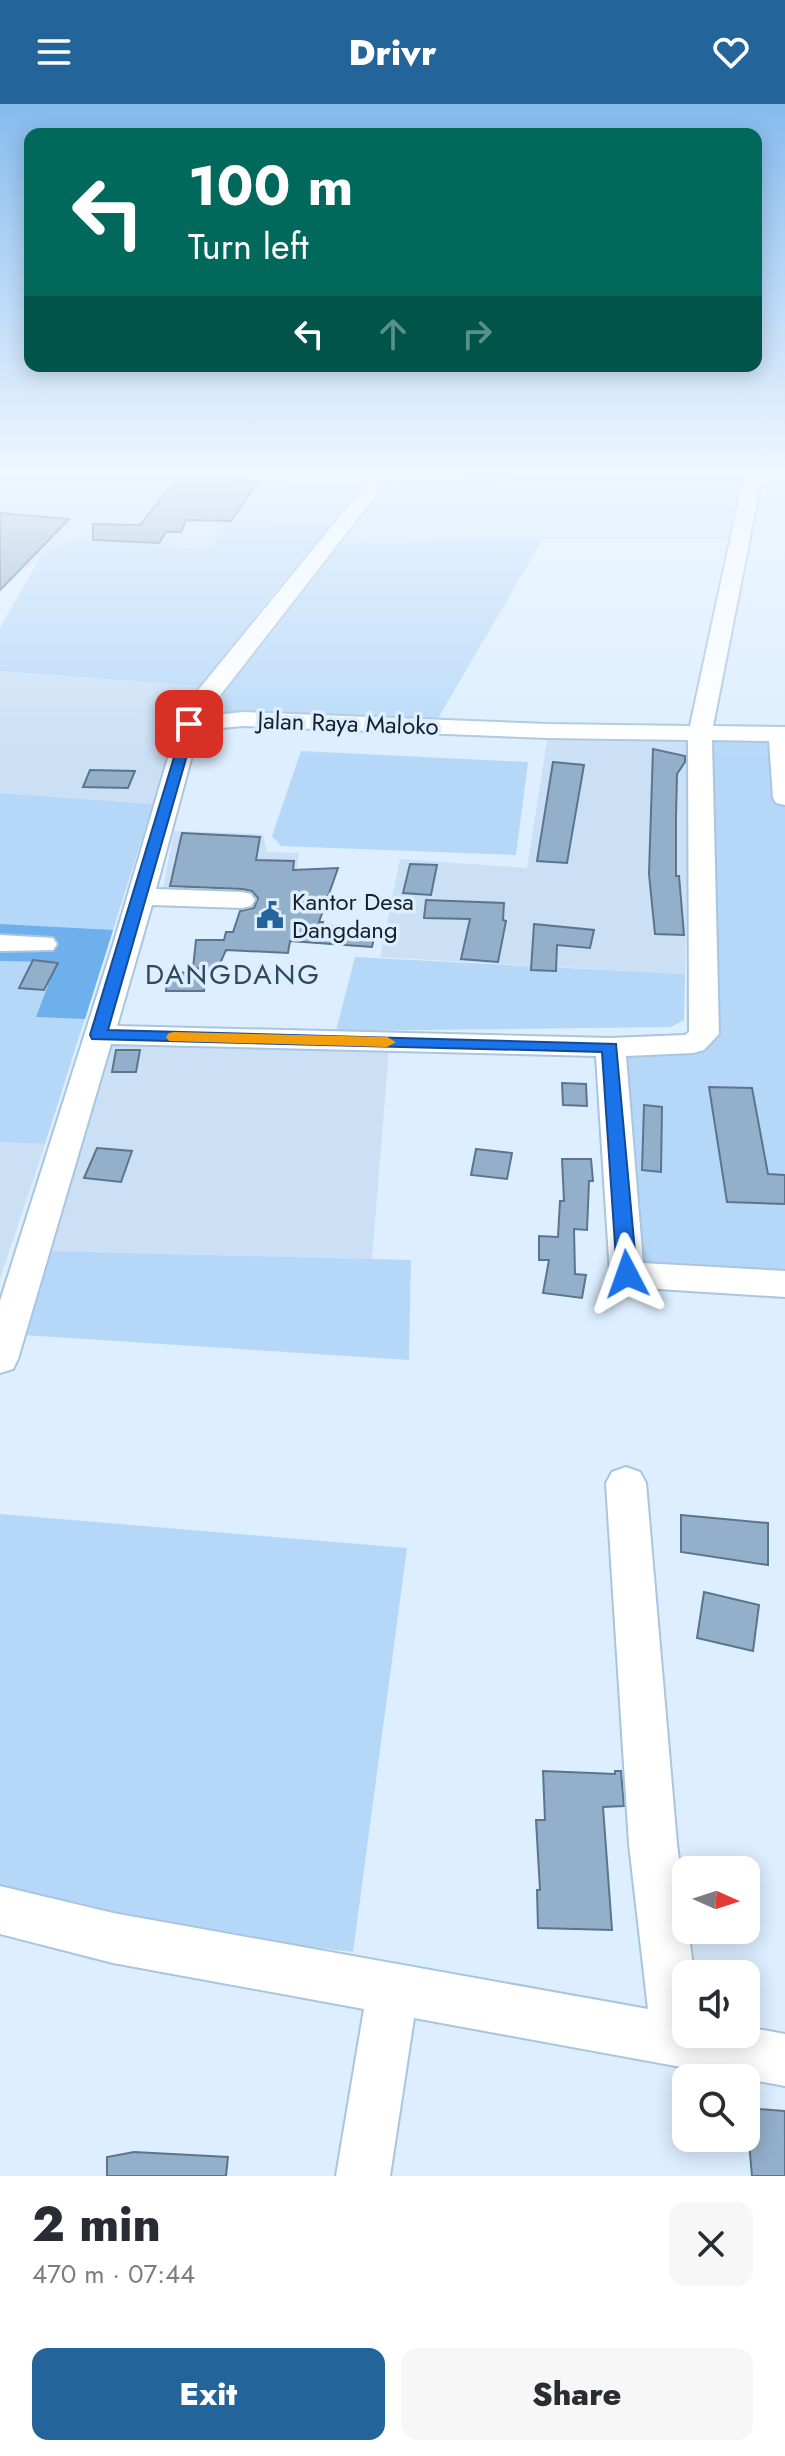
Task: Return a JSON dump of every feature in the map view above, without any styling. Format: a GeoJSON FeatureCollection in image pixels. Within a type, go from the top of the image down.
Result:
{"type":"FeatureCollection","features":[{"type":"Feature","properties":{"kind":"street"},"geometry":{"type":"LineString","coordinates":[[0,1359],[189,724],[199,704],[308,568]]}},
{"type":"Feature","properties":{"kind":"street"},"geometry":{"type":"LineString","coordinates":[[98,1035],[610,1047],[693,1044],[704,1034],[700,733],[734,568]]}},
{"type":"Feature","properties":{"kind":"street","name":"Jalan Raya Maloko"},"geometry":{"type":"LineString","coordinates":[[189,724],[243,719],[547,731],[782,734]]}},
{"type":"Feature","properties":{"kind":"street"},"geometry":{"type":"LineString","coordinates":[[782,734],[785,798]]}},
{"type":"Feature","properties":{"kind":"street"},"geometry":{"type":"LineString","coordinates":[[140,897],[242,900]]}},
{"type":"Feature","properties":{"kind":"street"},"geometry":{"type":"LineString","coordinates":[[0,943],[43,944]]}},
{"type":"Feature","properties":{"kind":"street"},"geometry":{"type":"LineString","coordinates":[[610,1047],[627,1274],[785,1284]]}},
{"type":"Feature","properties":{"kind":"street"},"geometry":{"type":"LineString","coordinates":[[626,1483],[653,1844],[672,2000]]}},
{"type":"Feature","properties":{"kind":"street"},"geometry":{"type":"LineString","coordinates":[[0,1910],[113,1938],[672,2040]]}},
{"type":"Feature","properties":{"kind":"street"},"geometry":{"type":"LineString","coordinates":[[363,2176],[393,1990]]}},
{"type":"Feature","properties":{"kind":"street"},"geometry":{"type":"LineString","coordinates":[[717,2048],[785,2060]]}},
{"type":"Feature","properties":{"kind":"shaded area"},"geometry":{"type":"Polygon","coordinates":[[[0,568],[27,568],[0,591],[0,568]]]}},
{"type":"Feature","properties":{"kind":"shaded area"},"geometry":{"type":"Polygon","coordinates":[[[34,568],[296,568],[202,686],[0,671],[0,628],[34,568]]]}},
{"type":"Feature","properties":{"kind":"shaded area"},"geometry":{"type":"Polygon","coordinates":[[[314,568],[526,568],[437,720],[224,712],[213,705],[314,568]]]}},
{"type":"Feature","properties":{"kind":"shaded area"},"geometry":{"type":"Polygon","coordinates":[[[0,671],[202,686],[182,720],[153,804],[0,793],[0,671]]]}},
{"type":"Feature","properties":{"kind":"shaded area"},"geometry":{"type":"Polygon","coordinates":[[[548,735],[690,737],[685,974],[380,957],[400,859],[527,868],[548,735]]]}},
{"type":"Feature","properties":{"kind":"shaded area"},"geometry":{"type":"Polygon","coordinates":[[[709,739],[785,742],[785,1276],[626,1265],[617,1043],[709,1042],[709,739]]]}},
{"type":"Feature","properties":{"kind":"shaded area"},"geometry":{"type":"Polygon","coordinates":[[[301,751],[528,762],[516,855],[281,846],[272,836],[301,751]]]}},
{"type":"Feature","properties":{"kind":"shaded area"},"geometry":{"type":"Polygon","coordinates":[[[0,793],[153,804],[45,1144],[0,1142],[0,793]]]}},
{"type":"Feature","properties":{"kind":"shaded area"},"geometry":{"type":"Polygon","coordinates":[[[174,831],[263,834],[267,852],[299,853],[293,896],[162,894],[174,831]]]}},
{"type":"Feature","properties":{"kind":"shaded area"},"geometry":{"type":"Polygon","coordinates":[[[0,924],[113,930],[85,1019],[36,1017],[57,962],[0,961],[0,924]]]}},
{"type":"Feature","properties":{"kind":"shaded area"},"geometry":{"type":"Polygon","coordinates":[[[355,957],[685,974],[684,1020],[671,1027],[336,1031],[355,957]]]}},
{"type":"Feature","properties":{"kind":"shaded area"},"geometry":{"type":"Polygon","coordinates":[[[107,1045],[389,1048],[372,1259],[49,1251],[107,1045]]]}},
{"type":"Feature","properties":{"kind":"shaded area"},"geometry":{"type":"Polygon","coordinates":[[[0,1142],[45,1144],[0,1279],[0,1142]]]}},
{"type":"Feature","properties":{"kind":"shaded area"},"geometry":{"type":"Polygon","coordinates":[[[49,1251],[411,1260],[409,1360],[23,1335],[49,1251]]]}},
{"type":"Feature","properties":{"kind":"shaded area"},"geometry":{"type":"Polygon","coordinates":[[[0,1514],[407,1548],[353,1952],[0,1910],[0,1514]]]}},
{"type":"Feature","properties":{"kind":"building"},"geometry":{"type":"Polygon","coordinates":[[[0,568],[22,568],[0,590],[0,568]]]}},
{"type":"Feature","properties":{"kind":"building"},"geometry":{"type":"Polygon","coordinates":[[[653,749],[685,756],[685,762],[677,774],[676,816],[676,876],[679,876],[684,935],[655,934],[649,874],[653,749]]]}},
{"type":"Feature","properties":{"kind":"building"},"geometry":{"type":"Polygon","coordinates":[[[553,762],[584,765],[567,863],[537,861],[553,762]]]}},
{"type":"Feature","properties":{"kind":"building"},"geometry":{"type":"Polygon","coordinates":[[[90,770],[135,771],[128,788],[83,787],[90,770]]]}},
{"type":"Feature","properties":{"kind":"building"},"geometry":{"type":"Polygon","coordinates":[[[182,833],[260,837],[256,860],[294,861],[293,870],[338,868],[319,922],[323,922],[322,926],[376,929],[372,947],[290,941],[288,953],[226,950],[217,970],[193,968],[196,940],[224,940],[226,932],[233,932],[240,911],[254,908],[258,898],[252,891],[242,889],[170,886],[182,833]]]}},
{"type":"Feature","properties":{"kind":"building"},"geometry":{"type":"Polygon","coordinates":[[[410,864],[437,865],[431,895],[403,893],[410,864]]]}},
{"type":"Feature","properties":{"kind":"building"},"geometry":{"type":"Polygon","coordinates":[[[426,900],[504,903],[503,920],[506,921],[498,962],[461,959],[470,919],[424,918],[426,900]]]}},
{"type":"Feature","properties":{"kind":"building"},"geometry":{"type":"Polygon","coordinates":[[[534,924],[594,930],[590,948],[557,945],[556,971],[531,970],[534,924]]]}},
{"type":"Feature","properties":{"kind":"building"},"geometry":{"type":"Polygon","coordinates":[[[33,960],[58,963],[44,990],[19,988],[33,960]]]}},
{"type":"Feature","properties":{"kind":"building"},"geometry":{"type":"Polygon","coordinates":[[[206,972],[204,991],[166,991],[168,973],[206,972]]]}},
{"type":"Feature","properties":{"kind":"building"},"geometry":{"type":"Polygon","coordinates":[[[116,1050],[140,1050],[136,1072],[112,1072],[116,1050]]]}},
{"type":"Feature","properties":{"kind":"building"},"geometry":{"type":"Polygon","coordinates":[[[562,1083],[586,1084],[587,1106],[563,1105],[562,1083]]]}},
{"type":"Feature","properties":{"kind":"building"},"geometry":{"type":"Polygon","coordinates":[[[709,1087],[752,1088],[768,1174],[785,1175],[785,1204],[727,1202],[709,1087]]]}},
{"type":"Feature","properties":{"kind":"building"},"geometry":{"type":"Polygon","coordinates":[[[644,1105],[662,1107],[661,1172],[642,1170],[644,1105]]]}},
{"type":"Feature","properties":{"kind":"building"},"geometry":{"type":"Polygon","coordinates":[[[97,1148],[132,1151],[121,1182],[84,1178],[97,1148]]]}},
{"type":"Feature","properties":{"kind":"building"},"geometry":{"type":"Polygon","coordinates":[[[476,1149],[512,1153],[507,1179],[471,1175],[476,1149]]]}},
{"type":"Feature","properties":{"kind":"building"},"geometry":{"type":"Polygon","coordinates":[[[562,1159],[591,1159],[593,1181],[589,1181],[587,1230],[574,1229],[575,1274],[586,1275],[582,1298],[543,1293],[549,1260],[539,1260],[539,1236],[558,1237],[560,1201],[564,1201],[562,1159]]]}},
{"type":"Feature","properties":{"kind":"building"},"geometry":{"type":"Polygon","coordinates":[[[681,1515],[768,1523],[768,1565],[681,1552],[681,1515]]]}},
{"type":"Feature","properties":{"kind":"building"},"geometry":{"type":"Polygon","coordinates":[[[704,1592],[759,1605],[753,1651],[697,1638],[704,1592]]]}},
{"type":"Feature","properties":{"kind":"building"},"geometry":{"type":"Polygon","coordinates":[[[543,1771],[615,1774],[615,1771],[621,1771],[624,1806],[603,1807],[612,1930],[538,1928],[537,1890],[540,1890],[536,1820],[545,1820],[543,1771]]]}},
{"type":"Feature","properties":{"kind":"building"},"geometry":{"type":"Polygon","coordinates":[[[760,2109],[785,2111],[785,2176],[752,2176],[750,2152],[760,2152],[760,2109]]]}},
{"type":"Feature","properties":{"kind":"building"},"geometry":{"type":"Polygon","coordinates":[[[134,2152],[228,2157],[226,2176],[107,2176],[107,2157],[134,2152]]]}},
{"type":"Feature","properties":{"kind":"slow traffic"},"geometry":{"type":"LineString","coordinates":[[174,1037],[387,1042]]}},
{"type":"Feature","properties":{"kind":"place","name":"Kantor Desa Dangdang"},"geometry":{"type":"Point","coordinates":[270,915]}},
{"type":"Feature","properties":{"kind":"district","name":"DANGDANG"},"geometry":{"type":"Point","coordinates":[233,974]}},
{"type":"Feature","properties":{"kind":"route"},"geometry":{"type":"LineString","coordinates":[[189,724],[127,945],[98,1035],[610,1047],[627,1274]]}}]}
